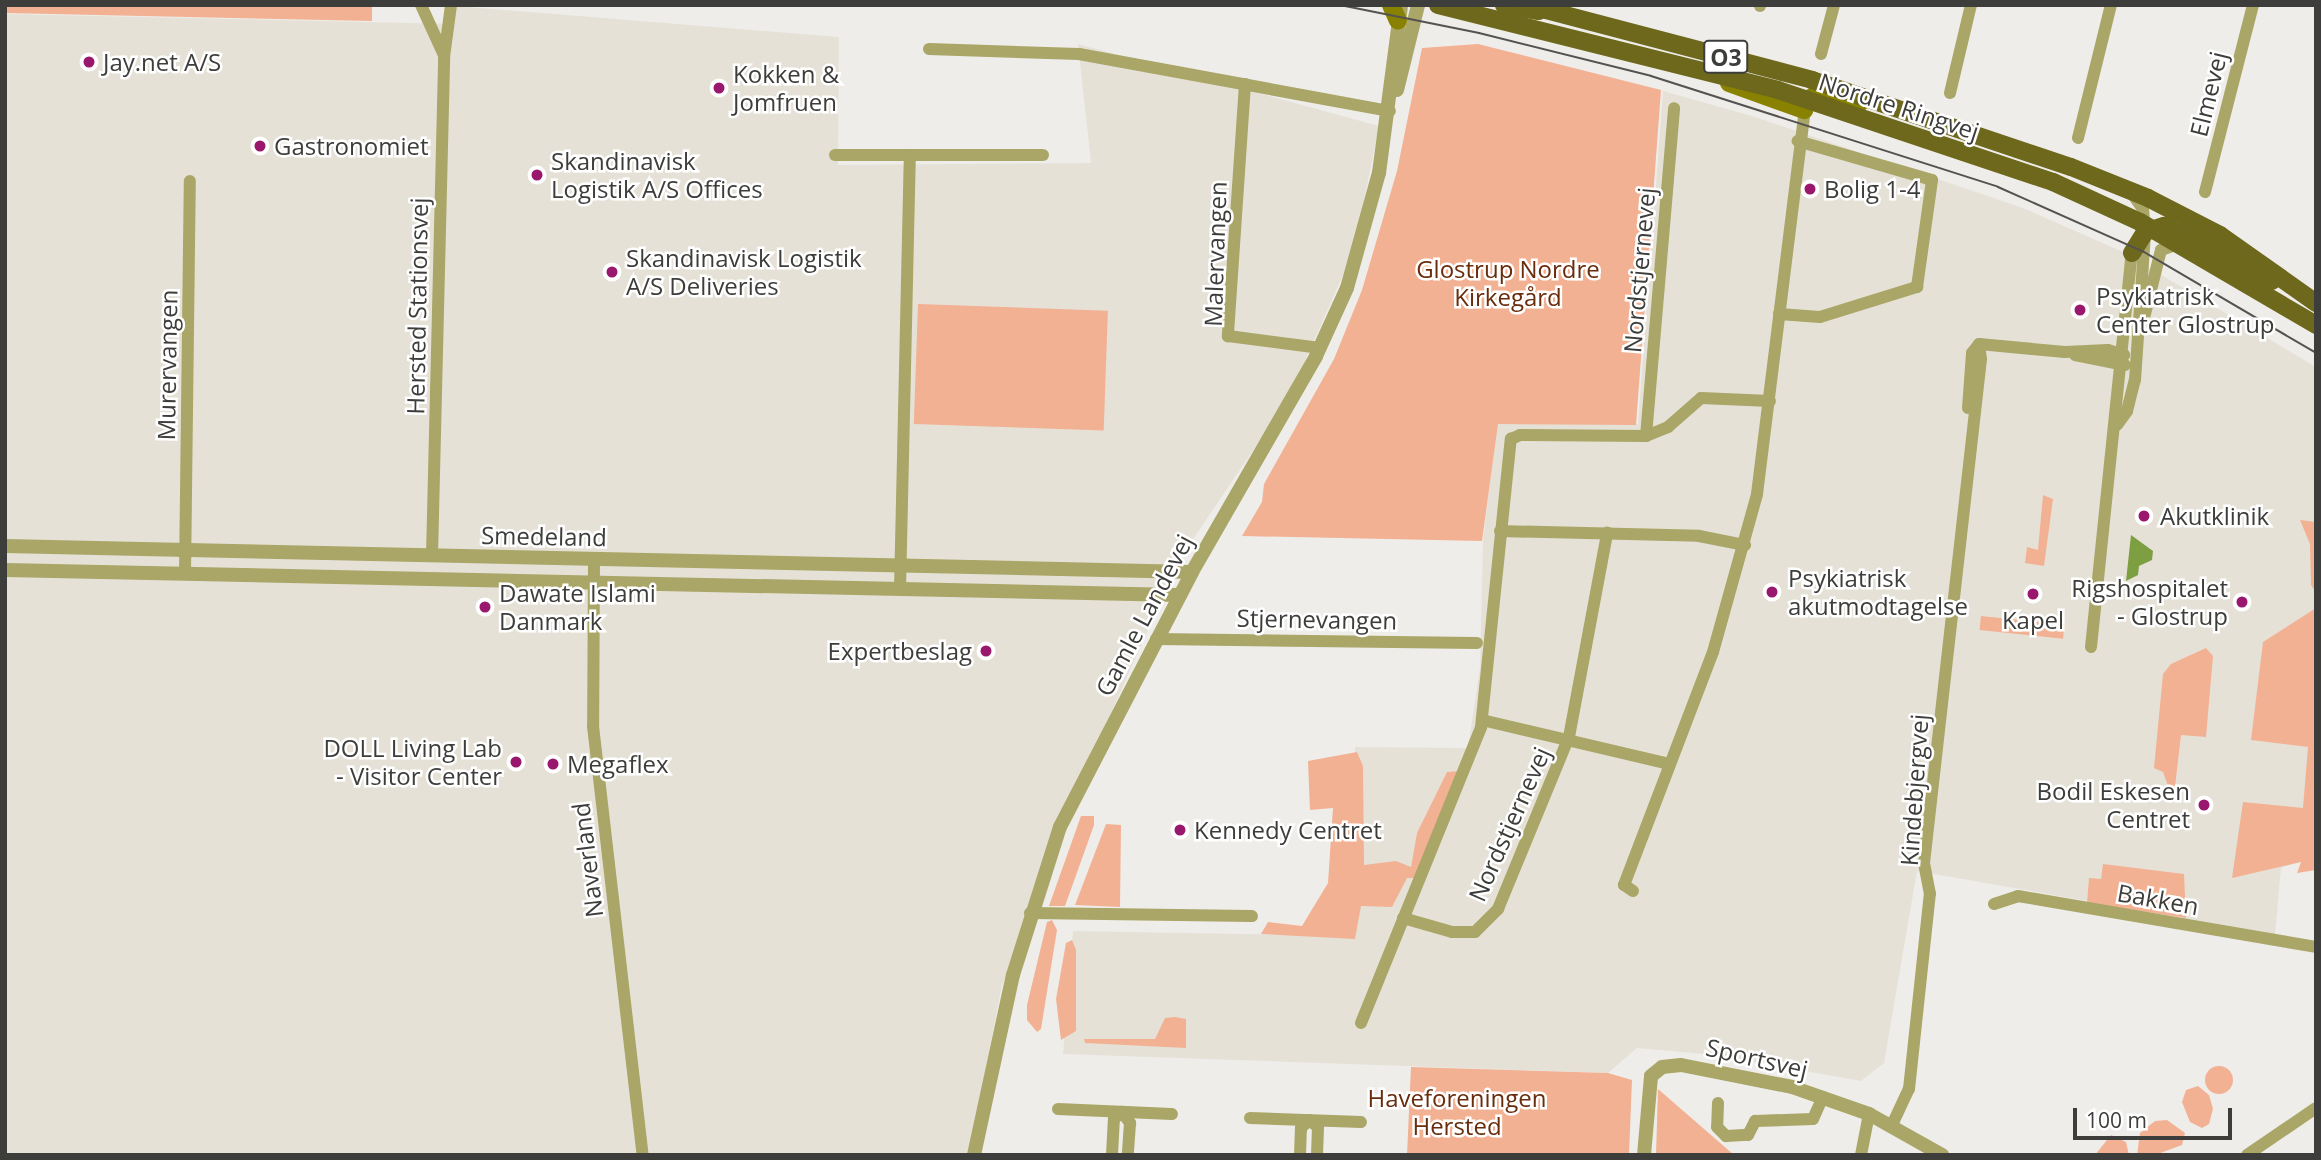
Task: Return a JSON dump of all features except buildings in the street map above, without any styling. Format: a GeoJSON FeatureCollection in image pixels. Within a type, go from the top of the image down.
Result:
{"type":"FeatureCollection","features":[{"type":"Feature","properties":{"kind":"main road","name":"Nordre Ringvej"},"geometry":{"type":"LineString","coordinates":[[1438,5],[1778,90],[1805,106],[2004,166],[2081,193],[2178,244],[2316,325]]}},
{"type":"Feature","properties":{"kind":"main road"},"geometry":{"type":"LineString","coordinates":[[1504,5],[1548,12]]}},
{"type":"Feature","properties":{"kind":"main road","name":"Nordre Ringvej"},"geometry":{"type":"LineString","coordinates":[[1527,5],[1812,80],[2128,189],[2220,236],[2314,297]]}},
{"type":"Feature","properties":{"kind":"main road"},"geometry":{"type":"LineString","coordinates":[[1805,106],[1817,93],[1902,109]]}},
{"type":"Feature","properties":{"kind":"main road"},"geometry":{"type":"LineString","coordinates":[[2004,166],[2127,228],[2134,240],[2132,253]]}},
{"type":"Feature","properties":{"kind":"main road"},"geometry":{"type":"LineString","coordinates":[[2132,253],[2147,229],[2180,230],[2314,297]]}},
{"type":"Feature","properties":{"kind":"street","name":"Hersted Stationsvej"},"geometry":{"type":"LineString","coordinates":[[421,5],[444,57]]}},
{"type":"Feature","properties":{"kind":"street","name":"Hersted Stationsvej"},"geometry":{"type":"LineString","coordinates":[[432,556],[444,57],[451,5]]}},
{"type":"Feature","properties":{"kind":"street","name":"Gamle Landevej"},"geometry":{"type":"LineString","coordinates":[[974,1155],[1030,913],[1060,827],[1179,595],[1320,348],[1363,240],[1390,111],[1418,5]]}},
{"type":"Feature","properties":{"kind":"street"},"geometry":{"type":"LineString","coordinates":[[1821,54],[1834,5]]}},
{"type":"Feature","properties":{"kind":"street"},"geometry":{"type":"LineString","coordinates":[[1950,93],[1971,5]]}},
{"type":"Feature","properties":{"kind":"street"},"geometry":{"type":"LineString","coordinates":[[2078,138],[2111,5]]}},
{"type":"Feature","properties":{"kind":"street","name":"Elmevej"},"geometry":{"type":"LineString","coordinates":[[2205,192],[2253,5]]}},
{"type":"Feature","properties":{"kind":"street","name":"Gamle Landevej"},"geometry":{"type":"LineString","coordinates":[[1390,111],[1397,11]]}},
{"type":"Feature","properties":{"kind":"street"},"geometry":{"type":"LineString","coordinates":[[929,49],[1079,54],[1390,111]]}},
{"type":"Feature","properties":{"kind":"street"},"geometry":{"type":"LineString","coordinates":[[1633,891],[1624,885],[1713,652],[1745,545],[1770,401],[1798,141],[1812,80]]}},
{"type":"Feature","properties":{"kind":"street","name":"Malervangen"},"geometry":{"type":"LineString","coordinates":[[1245,84],[1228,336],[1320,348]]}},
{"type":"Feature","properties":{"kind":"street","name":"Nordstjernevej"},"geometry":{"type":"LineString","coordinates":[[1646,436],[1674,108]]}},
{"type":"Feature","properties":{"kind":"street"},"geometry":{"type":"LineString","coordinates":[[1779,314],[1820,317],[1917,287],[1933,180],[1798,141]]}},
{"type":"Feature","properties":{"kind":"street"},"geometry":{"type":"LineString","coordinates":[[835,155],[1043,155]]}},
{"type":"Feature","properties":{"kind":"street"},"geometry":{"type":"LineString","coordinates":[[900,589],[910,156]]}},
{"type":"Feature","properties":{"kind":"street","name":"Murervangen"},"geometry":{"type":"LineString","coordinates":[[186,550],[190,181]]}},
{"type":"Feature","properties":{"kind":"street"},"geometry":{"type":"LineString","coordinates":[[2117,425],[2131,401],[2147,229],[2140,201],[2128,189]]}},
{"type":"Feature","properties":{"kind":"street"},"geometry":{"type":"LineString","coordinates":[[2136,363],[2157,260],[2166,245],[2178,244]]}},
{"type":"Feature","properties":{"kind":"street"},"geometry":{"type":"LineString","coordinates":[[2091,647],[2117,425],[2118,367],[2132,253]]}},
{"type":"Feature","properties":{"kind":"street","name":"Kindebjergvej"},"geometry":{"type":"LineString","coordinates":[[1892,1125],[1909,1089],[1930,894],[1924,863],[1968,454],[1982,355],[1979,344],[2065,352]]}},
{"type":"Feature","properties":{"kind":"street"},"geometry":{"type":"LineString","coordinates":[[2065,352],[2120,353],[2136,363]]}},
{"type":"Feature","properties":{"kind":"street"},"geometry":{"type":"LineString","coordinates":[[2065,352],[2118,367],[2136,363]]}},
{"type":"Feature","properties":{"kind":"street"},"geometry":{"type":"LineString","coordinates":[[1361,1023],[1482,720],[1509,443],[1515,436],[1646,436],[1668,427],[1701,398],[1770,401]]}},
{"type":"Feature","properties":{"kind":"street"},"geometry":{"type":"LineString","coordinates":[[1500,531],[1699,536],[1745,545]]}},
{"type":"Feature","properties":{"kind":"street","name":"Nordstjernevej"},"geometry":{"type":"LineString","coordinates":[[1403,918],[1452,932],[1475,932],[1487,924],[1498,909],[1569,737],[1607,533]]}},
{"type":"Feature","properties":{"kind":"street","name":"Smedeland"},"geometry":{"type":"LineString","coordinates":[[5,546],[1192,572]]}},
{"type":"Feature","properties":{"kind":"street"},"geometry":{"type":"LineString","coordinates":[[185,574],[186,550]]}},
{"type":"Feature","properties":{"kind":"street"},"geometry":{"type":"LineString","coordinates":[[395,554],[395,579]]}},
{"type":"Feature","properties":{"kind":"street","name":"Naverland"},"geometry":{"type":"LineString","coordinates":[[594,560],[593,726],[643,1155]]}},
{"type":"Feature","properties":{"kind":"street","name":"Smedeland"},"geometry":{"type":"LineString","coordinates":[[5,570],[1179,595]]}},
{"type":"Feature","properties":{"kind":"street","name":"Stjernevangen"},"geometry":{"type":"LineString","coordinates":[[1156,639],[1478,643]]}},
{"type":"Feature","properties":{"kind":"street","name":"Nordstjernevej"},"geometry":{"type":"LineString","coordinates":[[1482,720],[1569,737],[1670,764]]}},
{"type":"Feature","properties":{"kind":"street","name":"Bakken"},"geometry":{"type":"LineString","coordinates":[[1994,904],[2018,896],[2316,947]]}},
{"type":"Feature","properties":{"kind":"street"},"geometry":{"type":"LineString","coordinates":[[1030,913],[1252,916]]}},
{"type":"Feature","properties":{"kind":"street","name":"Sportsvej"},"geometry":{"type":"LineString","coordinates":[[1644,1155],[1651,1076],[1661,1067],[1681,1065],[1772,1080],[1823,1097],[1892,1125],[1942,1155]]}},
{"type":"Feature","properties":{"kind":"street","name":"Sportsvej"},"geometry":{"type":"LineString","coordinates":[[1718,1103],[1717,1126],[1726,1136],[1748,1135],[1755,1121],[1813,1119],[1823,1097]]}},
{"type":"Feature","properties":{"kind":"street"},"geometry":{"type":"LineString","coordinates":[[2247,1155],[2316,1108]]}},
{"type":"Feature","properties":{"kind":"street"},"geometry":{"type":"LineString","coordinates":[[1058,1109],[1172,1114]]}},
{"type":"Feature","properties":{"kind":"street"},"geometry":{"type":"LineString","coordinates":[[1112,1155],[1114,1119],[1122,1112]]}},
{"type":"Feature","properties":{"kind":"street"},"geometry":{"type":"LineString","coordinates":[[1122,1112],[1129,1123],[1128,1155]]}},
{"type":"Feature","properties":{"kind":"street"},"geometry":{"type":"LineString","coordinates":[[1861,1155],[1869,1114]]}},
{"type":"Feature","properties":{"kind":"street"},"geometry":{"type":"LineString","coordinates":[[1250,1118],[1361,1122]]}},
{"type":"Feature","properties":{"kind":"street"},"geometry":{"type":"LineString","coordinates":[[1300,1155],[1301,1128],[1309,1121]]}},
{"type":"Feature","properties":{"kind":"street"},"geometry":{"type":"LineString","coordinates":[[1309,1121],[1318,1127],[1317,1155]]}},
{"type":"Feature","properties":{"kind":"shaded area"},"geometry":{"type":"Polygon","coordinates":[[[455,6],[839,37],[838,165],[1091,163],[1078,44],[1379,126],[1354,250],[1289,397],[1181,557],[1106,724],[1002,985],[969,1155],[5,1155],[5,14],[454,24],[455,6]]]}},
{"type":"Feature","properties":{"kind":"shaded area"},"geometry":{"type":"Polygon","coordinates":[[[1663,91],[1752,116],[2023,208],[2121,251],[2316,367],[2316,847],[2301,861],[2281,868],[2275,934],[1917,871],[1884,1063],[1861,1081],[1715,1055],[1637,1048],[1608,1073],[1063,1054],[1073,931],[1354,936],[1355,747],[1468,748],[1480,668],[1483,541],[1497,423],[1638,424],[1663,91]]]}},
{"type":"Feature","properties":{"kind":"shaded area"},"geometry":{"type":"Polygon","coordinates":[[[2131,535],[2153,551],[2152,560],[2139,566],[2138,575],[2126,581],[2131,535]]]}},
{"type":"Feature","properties":{"kind":"green space"},"geometry":{"type":"Polygon","coordinates":[[[5,5],[372,5],[372,21],[5,13],[5,5]]]}},
{"type":"Feature","properties":{"kind":"green space","name":"Glostrup Nordre Kirkegård"},"geometry":{"type":"Polygon","coordinates":[[[1478,44],[1661,90],[1636,425],[1498,424],[1482,541],[1242,536],[1262,502],[1264,484],[1334,359],[1362,290],[1397,171],[1422,48],[1478,44]]]}},
{"type":"Feature","properties":{"kind":"green space"},"geometry":{"type":"Polygon","coordinates":[[[918,304],[1108,311],[1104,431],[914,424],[918,304]]]}},
{"type":"Feature","properties":{"kind":"green space"},"geometry":{"type":"Polygon","coordinates":[[[2043,495],[2053,499],[2044,566],[2025,563],[2027,547],[2038,550],[2043,495]]]}},
{"type":"Feature","properties":{"kind":"green space"},"geometry":{"type":"Polygon","coordinates":[[[2300,520],[2316,522],[2316,593],[2311,585],[2310,544],[2300,520]]]}},
{"type":"Feature","properties":{"kind":"green space"},"geometry":{"type":"Polygon","coordinates":[[[2316,608],[2316,870],[2297,873],[2301,862],[2232,878],[2243,802],[2303,808],[2308,747],[2251,740],[2263,642],[2316,608]]]}},
{"type":"Feature","properties":{"kind":"green space"},"geometry":{"type":"Polygon","coordinates":[[[1981,616],[2065,625],[2063,639],[1980,630],[1981,616]]]}},
{"type":"Feature","properties":{"kind":"green space"},"geometry":{"type":"Polygon","coordinates":[[[2206,648],[2213,656],[2206,737],[2181,735],[2175,787],[2168,786],[2163,772],[2154,768],[2163,674],[2171,664],[2206,648]]]}},
{"type":"Feature","properties":{"kind":"green space"},"geometry":{"type":"Polygon","coordinates":[[[1357,752],[1363,766],[1364,865],[1396,861],[1411,867],[1417,833],[1447,772],[1461,771],[1416,878],[1407,878],[1392,907],[1361,906],[1355,939],[1261,934],[1268,922],[1302,926],[1328,883],[1333,808],[1310,810],[1308,761],[1357,752]]]}},
{"type":"Feature","properties":{"kind":"green space"},"geometry":{"type":"Polygon","coordinates":[[[1081,816],[1094,816],[1094,825],[1065,906],[1049,906],[1081,816]]]}},
{"type":"Feature","properties":{"kind":"green space"},"geometry":{"type":"Polygon","coordinates":[[[1106,824],[1121,825],[1120,907],[1075,905],[1106,824]]]}},
{"type":"Feature","properties":{"kind":"green space"},"geometry":{"type":"Polygon","coordinates":[[[2103,864],[2184,874],[2186,918],[2087,903],[2089,878],[2101,879],[2103,864]]]}},
{"type":"Feature","properties":{"kind":"green space"},"geometry":{"type":"Polygon","coordinates":[[[1052,920],[1057,930],[1041,1029],[1037,1032],[1027,1020],[1027,1005],[1047,922],[1052,920]]]}},
{"type":"Feature","properties":{"kind":"green space"},"geometry":{"type":"Polygon","coordinates":[[[1072,940],[1076,950],[1076,1031],[1061,1040],[1056,999],[1066,943],[1072,940]]]}},
{"type":"Feature","properties":{"kind":"green space"},"geometry":{"type":"Polygon","coordinates":[[[1165,1018],[1186,1019],[1186,1048],[1085,1043],[1084,1039],[1155,1039],[1165,1018]]]}},
{"type":"Feature","properties":{"kind":"green space"},"geometry":{"type":"Polygon","coordinates":[[[2219,1066],[2229,1070],[2233,1080],[2229,1090],[2219,1094],[2209,1090],[2205,1080],[2209,1070],[2219,1066]]]}},
{"type":"Feature","properties":{"kind":"green space","name":"Haveforeningen Hersted"},"geometry":{"type":"Polygon","coordinates":[[[1411,1067],[1608,1073],[1632,1080],[1629,1155],[1407,1155],[1411,1067]]]}},
{"type":"Feature","properties":{"kind":"green space"},"geometry":{"type":"Polygon","coordinates":[[[2198,1086],[2209,1095],[2213,1109],[2209,1124],[2202,1128],[2190,1122],[2182,1102],[2186,1090],[2198,1086]]]}},
{"type":"Feature","properties":{"kind":"green space"},"geometry":{"type":"Polygon","coordinates":[[[1658,1089],[1734,1155],[1656,1155],[1658,1089]]]}},
{"type":"Feature","properties":{"kind":"green space"},"geometry":{"type":"Polygon","coordinates":[[[2167,1120],[2185,1133],[2182,1145],[2155,1155],[2137,1155],[2140,1133],[2155,1121],[2167,1120]]]}},
{"type":"Feature","properties":{"kind":"green space"},"geometry":{"type":"Polygon","coordinates":[[[2111,1135],[2126,1142],[2129,1155],[2095,1155],[2111,1135]]]}},
{"type":"Feature","properties":{"kind":"tram line"},"geometry":{"type":"LineString","coordinates":[[1340,5],[1479,33],[1651,76],[1998,187],[2144,252],[2316,353]]}},
{"type":"Feature","properties":{"kind":"place","name":"Jay.net A/S"},"geometry":{"type":"Point","coordinates":[89,62]}},
{"type":"Feature","properties":{"kind":"place","name":"Kokken & Jomfruen"},"geometry":{"type":"Point","coordinates":[719,88]}},
{"type":"Feature","properties":{"kind":"place","name":"Gastronomiet"},"geometry":{"type":"Point","coordinates":[260,146]}},
{"type":"Feature","properties":{"kind":"place","name":"Skandinavisk Logistik A/S Offices"},"geometry":{"type":"Point","coordinates":[537,175]}},
{"type":"Feature","properties":{"kind":"place","name":"Bolig 1-4"},"geometry":{"type":"Point","coordinates":[1810,189]}},
{"type":"Feature","properties":{"kind":"place","name":"Skandinavisk Logistik A/S Deliveries"},"geometry":{"type":"Point","coordinates":[612,272]}},
{"type":"Feature","properties":{"kind":"place","name":"Psykiatrisk Center Glostrup"},"geometry":{"type":"Point","coordinates":[2080,310]}},
{"type":"Feature","properties":{"kind":"place","name":"Akutklinik"},"geometry":{"type":"Point","coordinates":[2144,516]}},
{"type":"Feature","properties":{"kind":"place","name":"Psykiatrisk akutmodtagelse"},"geometry":{"type":"Point","coordinates":[1772,592]}},
{"type":"Feature","properties":{"kind":"place","name":"Kapel"},"geometry":{"type":"Point","coordinates":[2033,594]}},
{"type":"Feature","properties":{"kind":"place","name":"Rigshospitalet - Glostrup"},"geometry":{"type":"Point","coordinates":[2242,602]}},
{"type":"Feature","properties":{"kind":"place","name":"Dawate Islami Danmark"},"geometry":{"type":"Point","coordinates":[485,607]}},
{"type":"Feature","properties":{"kind":"place","name":"Expertbeslag"},"geometry":{"type":"Point","coordinates":[986,651]}},
{"type":"Feature","properties":{"kind":"place","name":"DOLL Living Lab - Visitor Center"},"geometry":{"type":"Point","coordinates":[516,762]}},
{"type":"Feature","properties":{"kind":"place","name":"Megaflex"},"geometry":{"type":"Point","coordinates":[553,764]}},
{"type":"Feature","properties":{"kind":"place","name":"Bodil Eskesen Centret"},"geometry":{"type":"Point","coordinates":[2204,805]}},
{"type":"Feature","properties":{"kind":"place","name":"Kennedy Centret"},"geometry":{"type":"Point","coordinates":[1180,830]}}]}
